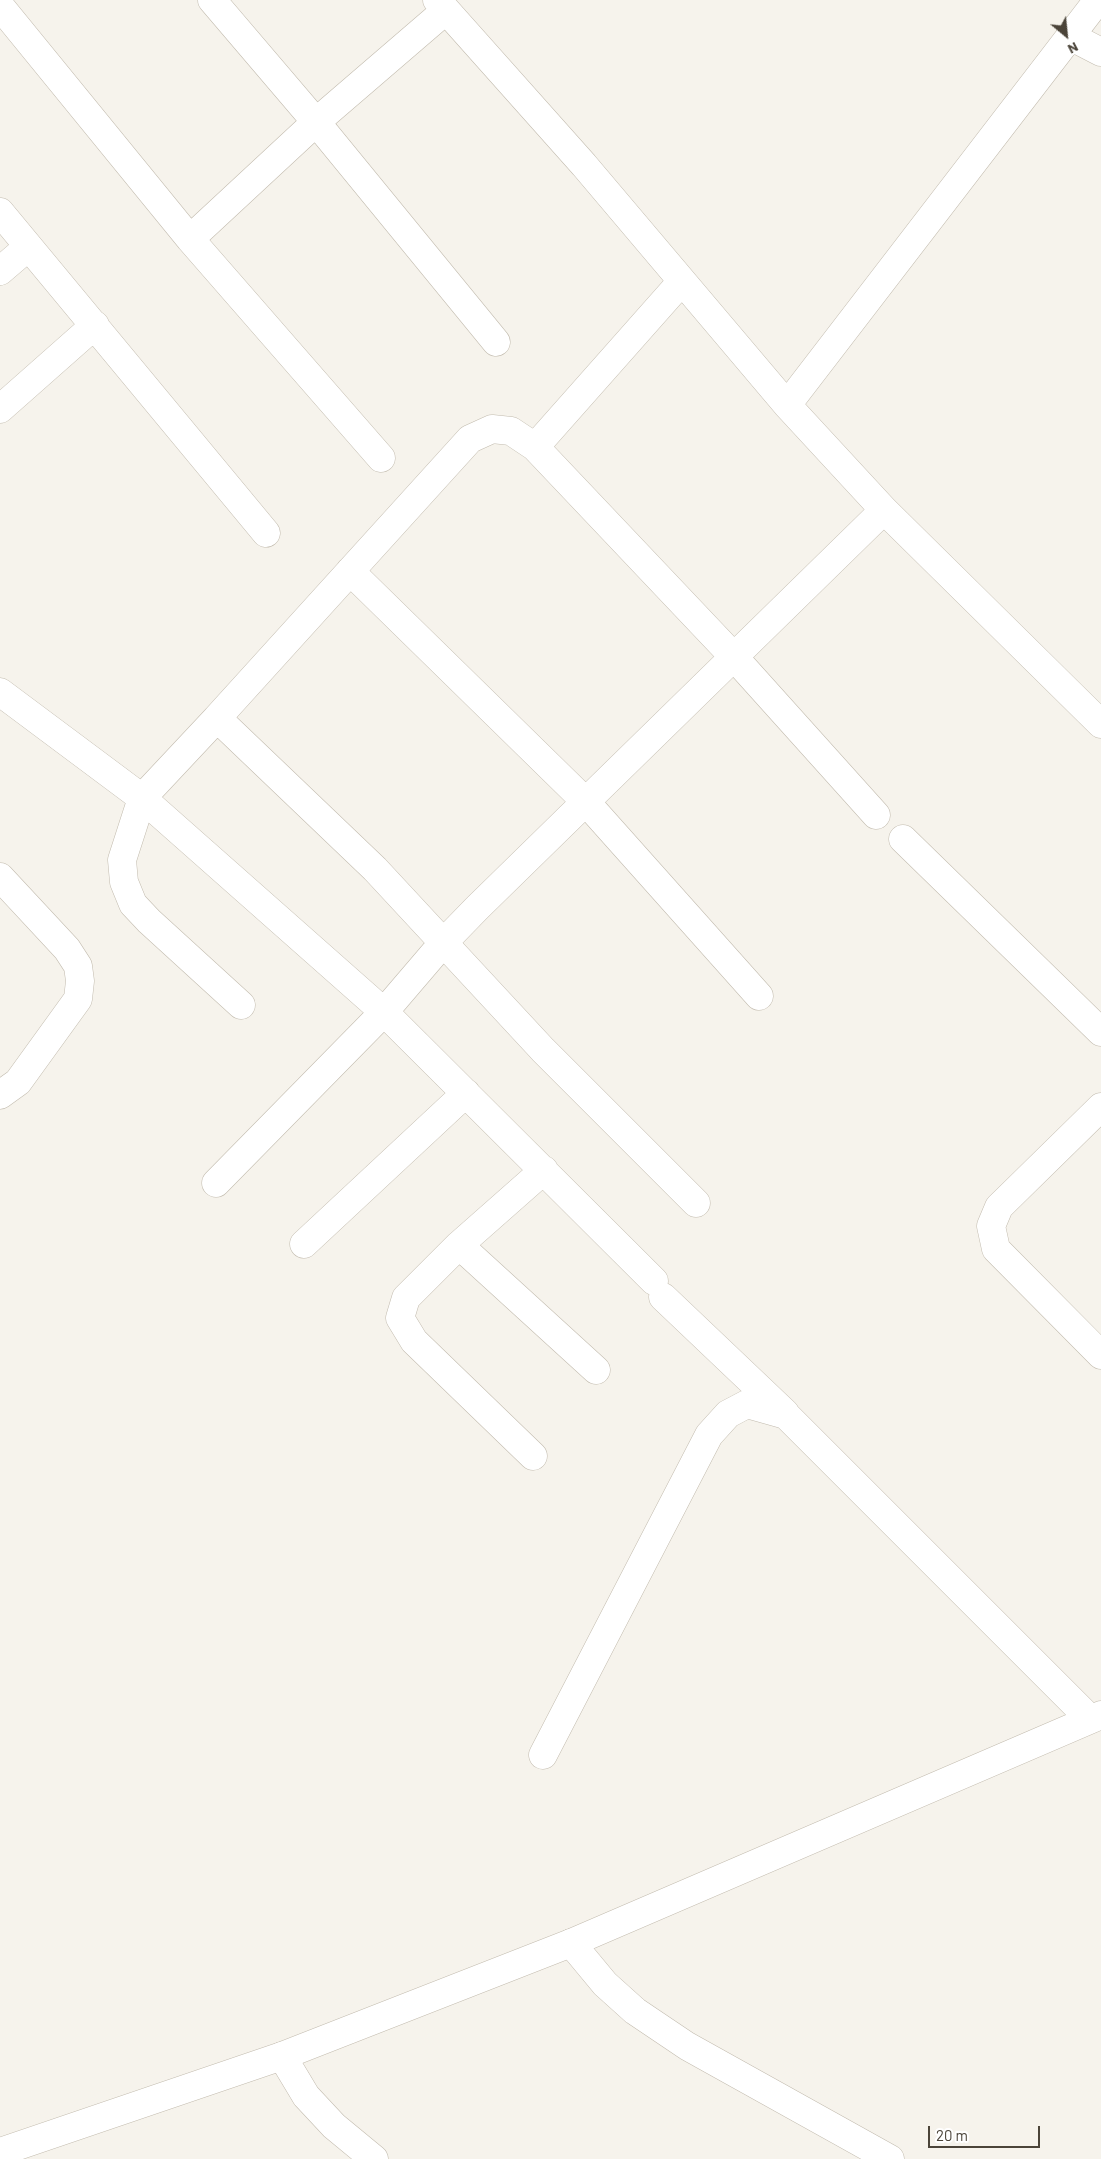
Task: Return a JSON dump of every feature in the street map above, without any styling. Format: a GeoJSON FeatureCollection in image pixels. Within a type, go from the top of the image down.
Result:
{"type":"FeatureCollection","features":[{"type":"Feature","properties":{"kind":"street"},"geometry":{"type":"LineString","coordinates":[[212,0],[316,122],[496,342]]}},
{"type":"Feature","properties":{"kind":"street"},"geometry":{"type":"LineString","coordinates":[[787,405],[1098,0]]}},
{"type":"Feature","properties":{"kind":"street"},"geometry":{"type":"LineString","coordinates":[[190,239],[441,5],[584,165],[787,405],[884,510],[1101,724]]}},
{"type":"Feature","properties":{"kind":"street"},"geometry":{"type":"LineString","coordinates":[[0,6],[190,239],[381,458]]}},
{"type":"Feature","properties":{"kind":"street"},"geometry":{"type":"LineString","coordinates":[[1070,36],[1101,52]]}},
{"type":"Feature","properties":{"kind":"street"},"geometry":{"type":"LineString","coordinates":[[0,212],[266,533]]}},
{"type":"Feature","properties":{"kind":"street"},"geometry":{"type":"LineString","coordinates":[[0,271],[28,247]]}},
{"type":"Feature","properties":{"kind":"street"},"geometry":{"type":"LineString","coordinates":[[535,446],[682,281]]}},
{"type":"Feature","properties":{"kind":"street"},"geometry":{"type":"LineString","coordinates":[[0,409],[95,326]]}},
{"type":"Feature","properties":{"kind":"street"},"geometry":{"type":"LineString","coordinates":[[241,1005],[148,921],[133,904],[124,882],[122,860],[142,798],[470,439],[492,429],[511,431],[535,446],[734,657],[876,815]]}},
{"type":"Feature","properties":{"kind":"street"},"geometry":{"type":"LineString","coordinates":[[216,1183],[384,1012],[443,943],[884,510]]}},
{"type":"Feature","properties":{"kind":"street"},"geometry":{"type":"LineString","coordinates":[[350,571],[586,802],[759,996]]}},
{"type":"Feature","properties":{"kind":"street"},"geometry":{"type":"LineString","coordinates":[[0,692],[142,798],[384,1012],[544,1170],[659,1289],[1095,1717],[571,1943],[282,2056],[0,2152]]}},
{"type":"Feature","properties":{"kind":"street"},"geometry":{"type":"LineString","coordinates":[[217,718],[375,869],[543,1050],[696,1203]]}},
{"type":"Feature","properties":{"kind":"street"},"geometry":{"type":"LineString","coordinates":[[902,839],[1101,1032]]}},
{"type":"Feature","properties":{"kind":"street"},"geometry":{"type":"LineString","coordinates":[[0,877],[67,949],[78,966],[80,981],[78,999],[18,1082],[0,1095]]}},
{"type":"Feature","properties":{"kind":"street"},"geometry":{"type":"LineString","coordinates":[[304,1244],[466,1093]]}},
{"type":"Feature","properties":{"kind":"street"},"geometry":{"type":"LineString","coordinates":[[1101,1107],[1000,1207],[991,1226],[996,1249],[1101,1355]]}},
{"type":"Feature","properties":{"kind":"street"},"geometry":{"type":"LineString","coordinates":[[533,1456],[414,1340],[400,1318],[406,1298],[459,1245],[544,1170]]}},
{"type":"Feature","properties":{"kind":"street"},"geometry":{"type":"LineString","coordinates":[[459,1245],[596,1370]]}},
{"type":"Feature","properties":{"kind":"street"},"geometry":{"type":"LineString","coordinates":[[543,1755],[709,1435],[728,1414],[747,1404],[786,1414]]}},
{"type":"Feature","properties":{"kind":"street"},"geometry":{"type":"LineString","coordinates":[[571,1943],[605,1984],[635,2011],[687,2046],[890,2159]]}},
{"type":"Feature","properties":{"kind":"street"},"geometry":{"type":"LineString","coordinates":[[282,2056],[306,2096],[334,2126],[374,2159]]}}]}
